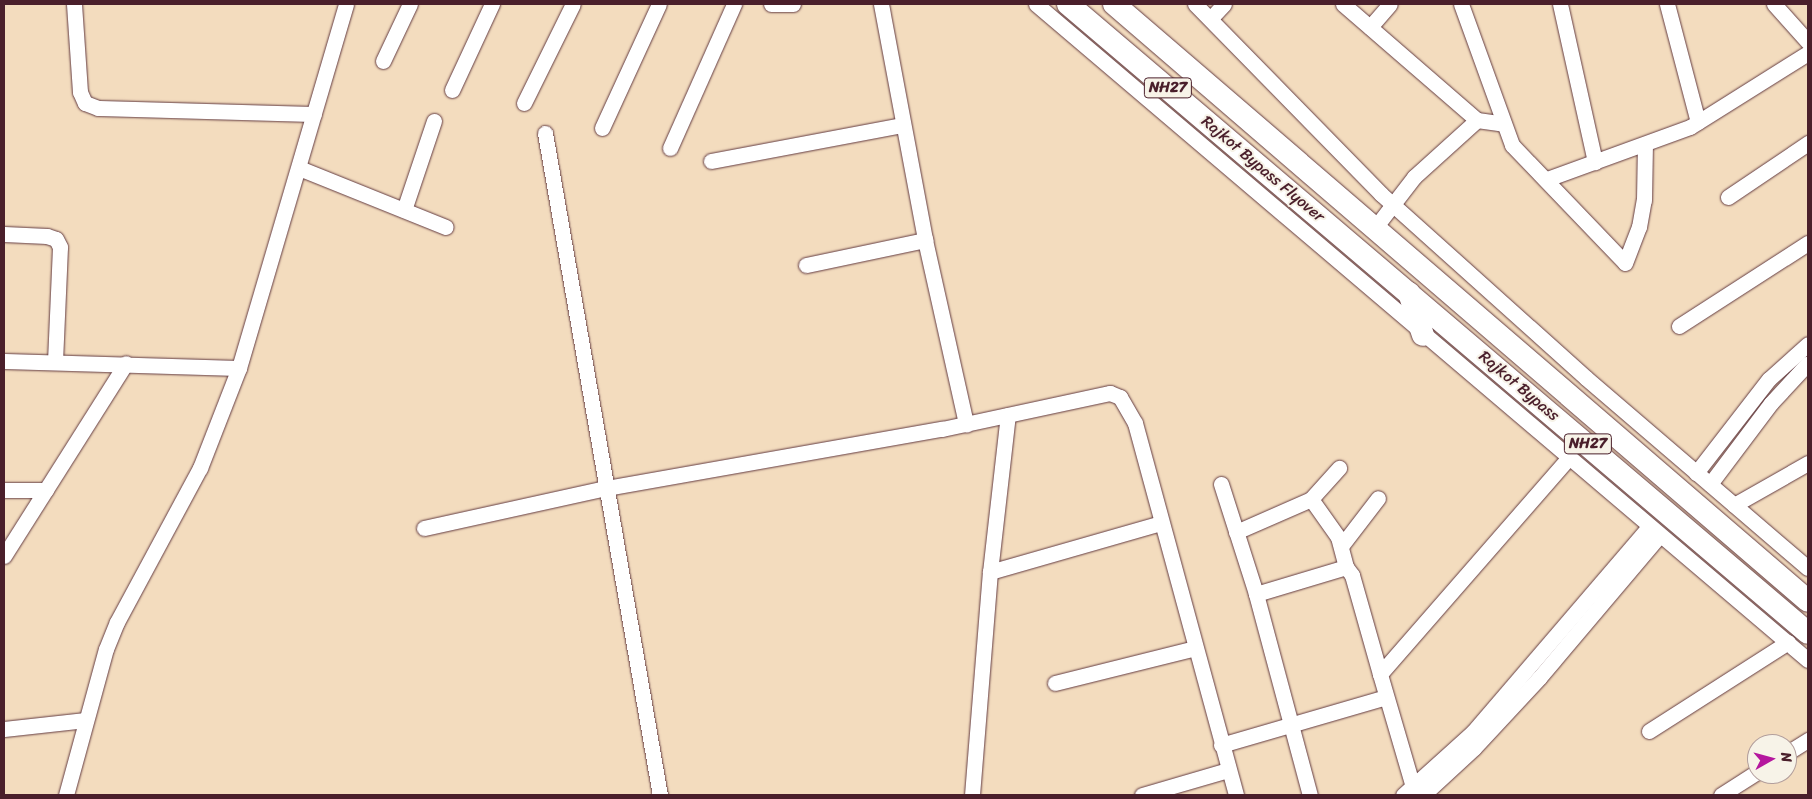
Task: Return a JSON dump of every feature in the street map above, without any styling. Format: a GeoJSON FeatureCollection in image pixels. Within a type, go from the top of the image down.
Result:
{"type":"FeatureCollection","features":[{"type":"Feature","properties":{"kind":"highway","name":"Rajkot Bypass Flyover"},"geometry":{"type":"LineString","coordinates":[[1068,4],[1367,257]]}},
{"type":"Feature","properties":{"kind":"highway","name":"Rajkot Bypass Flyover"},"geometry":{"type":"LineString","coordinates":[[1114,4],[1290,153],[1374,229]]}},
{"type":"Feature","properties":{"kind":"highway","name":"Rajkot Bypass"},"geometry":{"type":"LineString","coordinates":[[1374,229],[1808,601]]}},
{"type":"Feature","properties":{"kind":"highway","name":"Rajkot Bypass"},"geometry":{"type":"LineString","coordinates":[[1367,257],[1808,632]]}},
{"type":"Feature","properties":{"kind":"highway"},"geometry":{"type":"LineString","coordinates":[[1409,293],[1423,335]]}},
{"type":"Feature","properties":{"kind":"street"},"geometry":{"type":"LineString","coordinates":[[74,4],[80,92],[85,102],[98,108],[314,114]]}},
{"type":"Feature","properties":{"kind":"street"},"geometry":{"type":"LineString","coordinates":[[66,795],[86,720],[117,622],[200,468],[240,368],[346,4]]}},
{"type":"Feature","properties":{"kind":"street"},"geometry":{"type":"LineString","coordinates":[[383,61],[410,4]]}},
{"type":"Feature","properties":{"kind":"street"},"geometry":{"type":"LineString","coordinates":[[452,90],[492,4]]}},
{"type":"Feature","properties":{"kind":"street"},"geometry":{"type":"LineString","coordinates":[[524,103],[572,4]]}},
{"type":"Feature","properties":{"kind":"street"},"geometry":{"type":"LineString","coordinates":[[602,128],[659,4]]}},
{"type":"Feature","properties":{"kind":"street"},"geometry":{"type":"LineString","coordinates":[[670,148],[734,4]]}},
{"type":"Feature","properties":{"kind":"street"},"geometry":{"type":"LineString","coordinates":[[771,4],[792,4]]}},
{"type":"Feature","properties":{"kind":"street"},"geometry":{"type":"LineString","coordinates":[[880,4],[924,240],[966,424]]}},
{"type":"Feature","properties":{"kind":"street"},"geometry":{"type":"LineString","coordinates":[[1036,4],[1352,275],[1808,660]]}},
{"type":"Feature","properties":{"kind":"street"},"geometry":{"type":"LineString","coordinates":[[1195,4],[1211,18],[1391,204],[1696,473],[1808,568]]}},
{"type":"Feature","properties":{"kind":"street"},"geometry":{"type":"LineString","coordinates":[[1211,18],[1224,4]]}},
{"type":"Feature","properties":{"kind":"street"},"geometry":{"type":"LineString","coordinates":[[1343,4],[1477,120],[1504,124]]}},
{"type":"Feature","properties":{"kind":"street"},"geometry":{"type":"LineString","coordinates":[[1370,27],[1390,4]]}},
{"type":"Feature","properties":{"kind":"street"},"geometry":{"type":"LineString","coordinates":[[1460,4],[1512,145],[1547,179],[1624,263],[1639,226],[1644,200],[1645,144]]}},
{"type":"Feature","properties":{"kind":"street"},"geometry":{"type":"LineString","coordinates":[[1560,4],[1595,162]]}},
{"type":"Feature","properties":{"kind":"street"},"geometry":{"type":"LineString","coordinates":[[1667,4],[1698,122]]}},
{"type":"Feature","properties":{"kind":"street"},"geometry":{"type":"LineString","coordinates":[[1774,4],[1808,42]]}},
{"type":"Feature","properties":{"kind":"street"},"geometry":{"type":"LineString","coordinates":[[1547,179],[1645,144],[1698,122],[1808,53]]}},
{"type":"Feature","properties":{"kind":"street"},"geometry":{"type":"LineString","coordinates":[[1374,229],[1391,204],[1414,177],[1477,120]]}},
{"type":"Feature","properties":{"kind":"street"},"geometry":{"type":"LineString","coordinates":[[404,210],[434,121]]}},
{"type":"Feature","properties":{"kind":"street"},"geometry":{"type":"LineString","coordinates":[[711,162],[902,125]]}},
{"type":"Feature","properties":{"kind":"street"},"geometry":{"type":"LineString","coordinates":[[545,133],[660,795]]}},
{"type":"Feature","properties":{"kind":"street"},"geometry":{"type":"LineString","coordinates":[[1728,197],[1808,143]]}},
{"type":"Feature","properties":{"kind":"street"},"geometry":{"type":"LineString","coordinates":[[299,168],[446,227]]}},
{"type":"Feature","properties":{"kind":"street"},"geometry":{"type":"LineString","coordinates":[[4,234],[47,236],[56,239],[60,247],[55,362]]}},
{"type":"Feature","properties":{"kind":"street"},"geometry":{"type":"LineString","coordinates":[[806,265],[924,240]]}},
{"type":"Feature","properties":{"kind":"street"},"geometry":{"type":"LineString","coordinates":[[1679,326],[1808,243]]}},
{"type":"Feature","properties":{"kind":"street"},"geometry":{"type":"LineString","coordinates":[[1352,275],[1367,257]]}},
{"type":"Feature","properties":{"kind":"street"},"geometry":{"type":"LineString","coordinates":[[1696,473],[1769,379],[1808,344]]}},
{"type":"Feature","properties":{"kind":"street"},"geometry":{"type":"LineString","coordinates":[[4,361],[126,363],[240,368]]}},
{"type":"Feature","properties":{"kind":"street"},"geometry":{"type":"LineString","coordinates":[[4,556],[126,363]]}},
{"type":"Feature","properties":{"kind":"street"},"geometry":{"type":"LineString","coordinates":[[1710,484],[1771,403],[1808,363]]}},
{"type":"Feature","properties":{"kind":"street"},"geometry":{"type":"LineString","coordinates":[[424,528],[606,488],[966,424],[1110,393],[1120,398],[1132,414],[1236,795]]}},
{"type":"Feature","properties":{"kind":"street"},"geometry":{"type":"LineString","coordinates":[[972,795],[990,572],[1008,415]]}},
{"type":"Feature","properties":{"kind":"street"},"geometry":{"type":"LineString","coordinates":[[1380,674],[1569,457]]}},
{"type":"Feature","properties":{"kind":"street"},"geometry":{"type":"LineString","coordinates":[[1734,505],[1808,463]]}},
{"type":"Feature","properties":{"kind":"street"},"geometry":{"type":"LineString","coordinates":[[1236,532],[1312,500],[1339,468]]}},
{"type":"Feature","properties":{"kind":"street"},"geometry":{"type":"LineString","coordinates":[[1221,484],[1256,594],[1310,795]]}},
{"type":"Feature","properties":{"kind":"street"},"geometry":{"type":"LineString","coordinates":[[4,490],[46,490]]}},
{"type":"Feature","properties":{"kind":"street"},"geometry":{"type":"LineString","coordinates":[[1342,545],[1378,498]]}},
{"type":"Feature","properties":{"kind":"street"},"geometry":{"type":"LineString","coordinates":[[1312,500],[1342,545],[1346,567],[1352,575],[1413,793],[1474,748],[1539,678],[1654,531]]}},
{"type":"Feature","properties":{"kind":"street"},"geometry":{"type":"LineString","coordinates":[[990,572],[1161,523]]}},
{"type":"Feature","properties":{"kind":"street"},"geometry":{"type":"LineString","coordinates":[[1794,556],[1808,548]]}},
{"type":"Feature","properties":{"kind":"street"},"geometry":{"type":"LineString","coordinates":[[1256,594],[1346,567]]}},
{"type":"Feature","properties":{"kind":"street"},"geometry":{"type":"LineString","coordinates":[[1649,731],[1788,642]]}},
{"type":"Feature","properties":{"kind":"street"},"geometry":{"type":"LineString","coordinates":[[1055,683],[1196,648]]}},
{"type":"Feature","properties":{"kind":"street"},"geometry":{"type":"LineString","coordinates":[[1221,745],[1386,697]]}},
{"type":"Feature","properties":{"kind":"street"},"geometry":{"type":"LineString","coordinates":[[4,729],[86,720]]}},
{"type":"Feature","properties":{"kind":"street"},"geometry":{"type":"LineString","coordinates":[[1797,747],[1808,740]]}},
{"type":"Feature","properties":{"kind":"street"},"geometry":{"type":"LineString","coordinates":[[1142,795],[1228,770]]}},
{"type":"Feature","properties":{"kind":"street"},"geometry":{"type":"LineString","coordinates":[[1721,795],[1747,778]]}}]}
